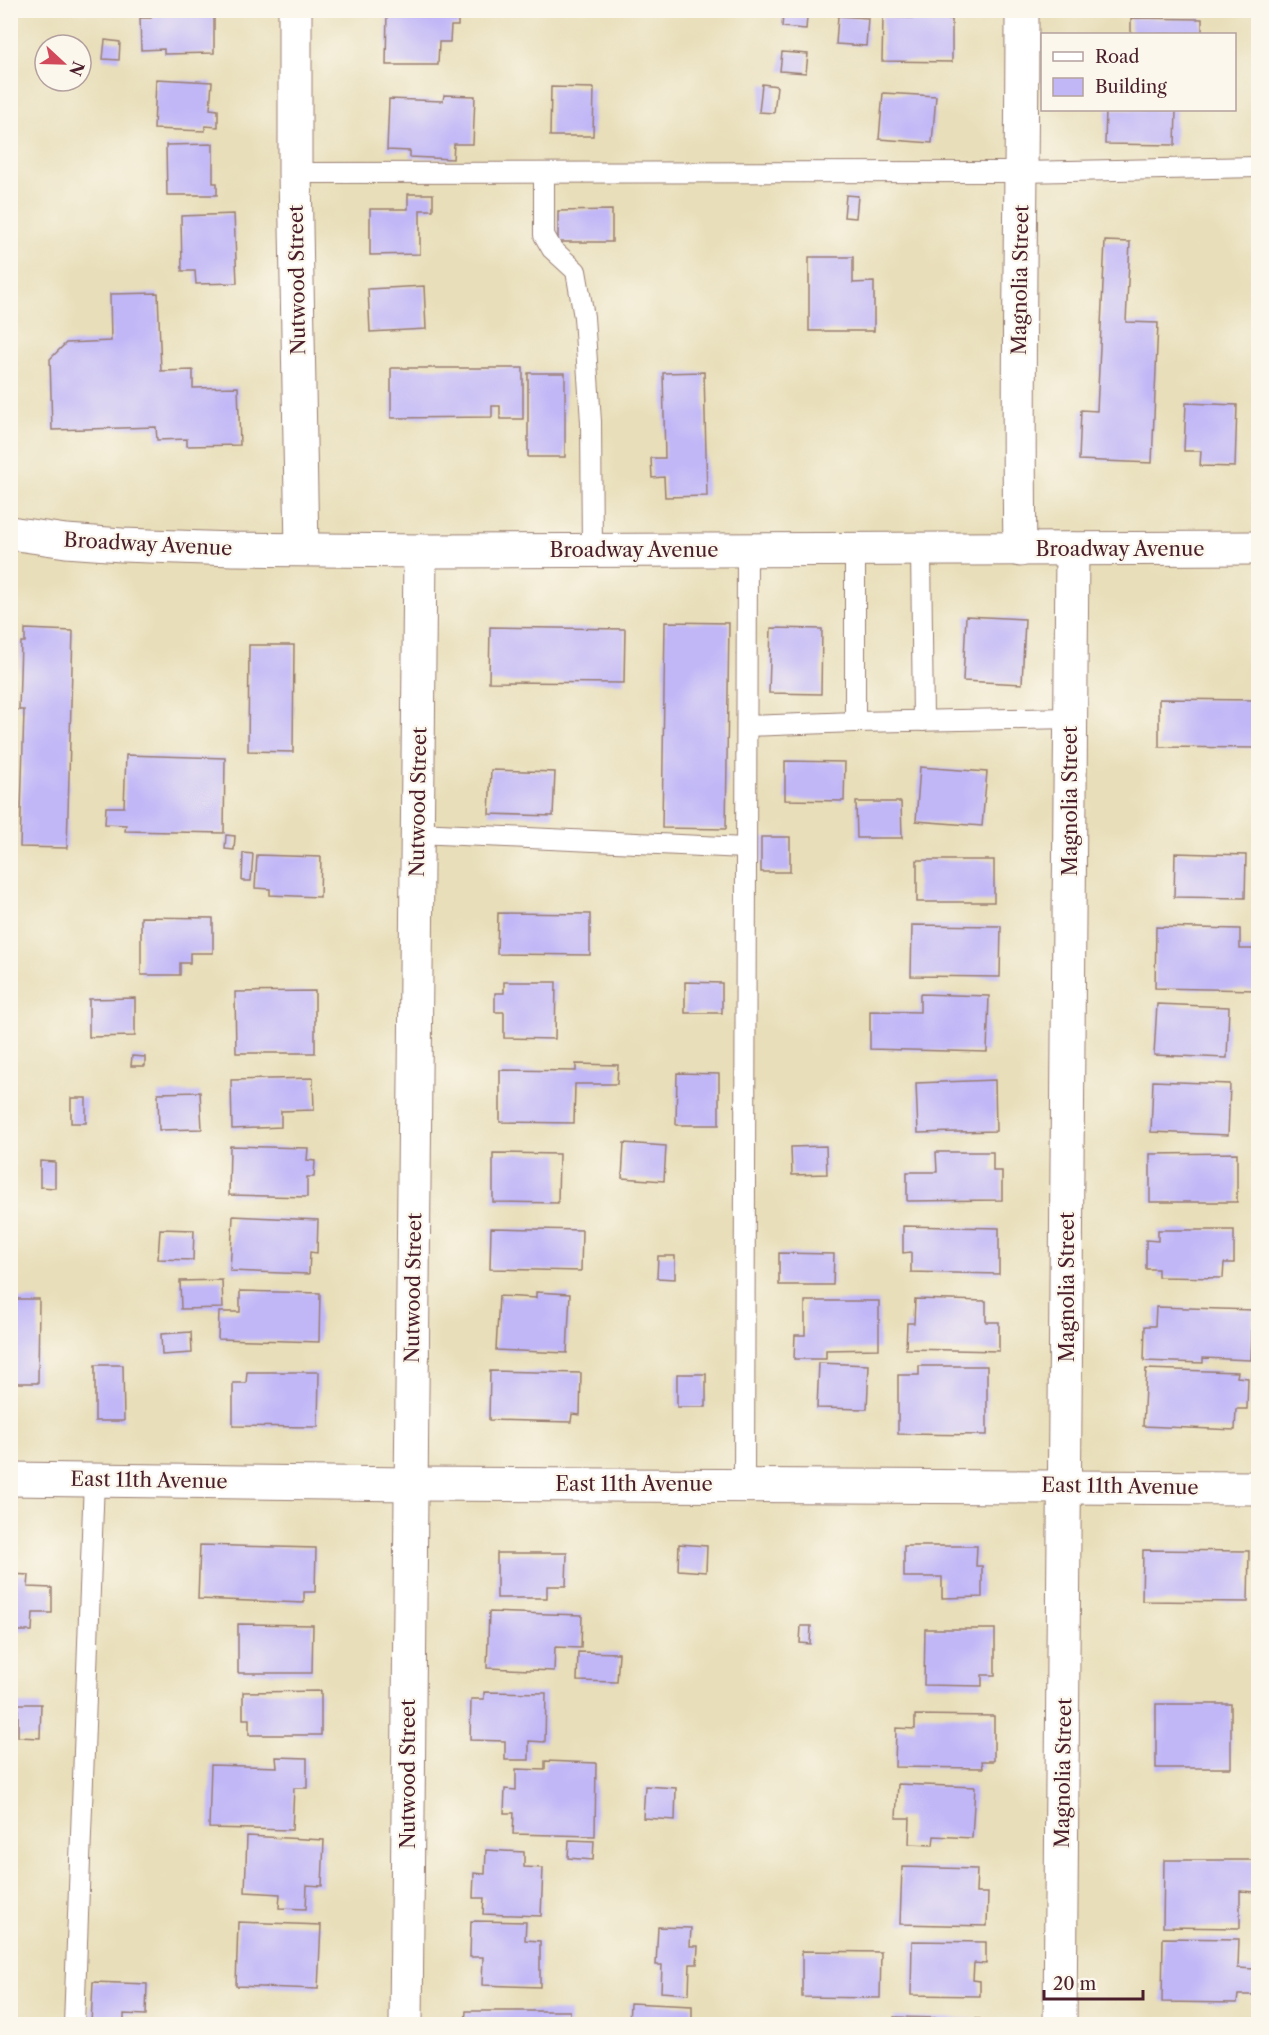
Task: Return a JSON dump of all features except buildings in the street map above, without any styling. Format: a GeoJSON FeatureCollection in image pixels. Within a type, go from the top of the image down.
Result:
{"type":"FeatureCollection","features":[{"type":"Feature","properties":{"kind":"street","name":"Nutwood Street"},"geometry":{"type":"LineString","coordinates":[[295,10],[295,173],[302,549]]}},
{"type":"Feature","properties":{"kind":"street","name":"Magnolia Street"},"geometry":{"type":"LineString","coordinates":[[1020,550],[1018,412],[1022,10]]}},
{"type":"Feature","properties":{"kind":"street","name":"Broadway Avenue"},"geometry":{"type":"LineString","coordinates":[[10,533],[66,541],[122,545],[420,551],[1258,548]]}},
{"type":"Feature","properties":{"kind":"street","name":"Magnolia Street"},"geometry":{"type":"LineString","coordinates":[[1060,2025],[1072,549]]}},
{"type":"Feature","properties":{"kind":"street","name":"Nutwood Street"},"geometry":{"type":"LineString","coordinates":[[406,2025],[420,551]]}},
{"type":"Feature","properties":{"kind":"street","name":"East 11th Avenue"},"geometry":{"type":"LineString","coordinates":[[10,1479],[411,1484],[1066,1485],[1258,1488]]}},
{"type":"Feature","properties":{"kind":"lane"},"geometry":{"type":"LineString","coordinates":[[295,173],[1022,172],[1258,167]]}},
{"type":"Feature","properties":{"kind":"lane"},"geometry":{"type":"LineString","coordinates":[[544,172],[544,235],[552,249],[576,272],[584,317],[591,422],[592,550]]}},
{"type":"Feature","properties":{"kind":"lane"},"geometry":{"type":"LineString","coordinates":[[744,1484],[747,550]]}},
{"type":"Feature","properties":{"kind":"lane"},"geometry":{"type":"LineString","coordinates":[[855,550],[855,722]]}},
{"type":"Feature","properties":{"kind":"lane"},"geometry":{"type":"LineString","coordinates":[[921,550],[923,721]]}},
{"type":"Feature","properties":{"kind":"lane"},"geometry":{"type":"LineString","coordinates":[[747,726],[1071,718]]}},
{"type":"Feature","properties":{"kind":"lane"},"geometry":{"type":"LineString","coordinates":[[417,833],[746,848]]}},
{"type":"Feature","properties":{"kind":"lane"},"geometry":{"type":"LineString","coordinates":[[74,2025],[94,1480]]}}]}
